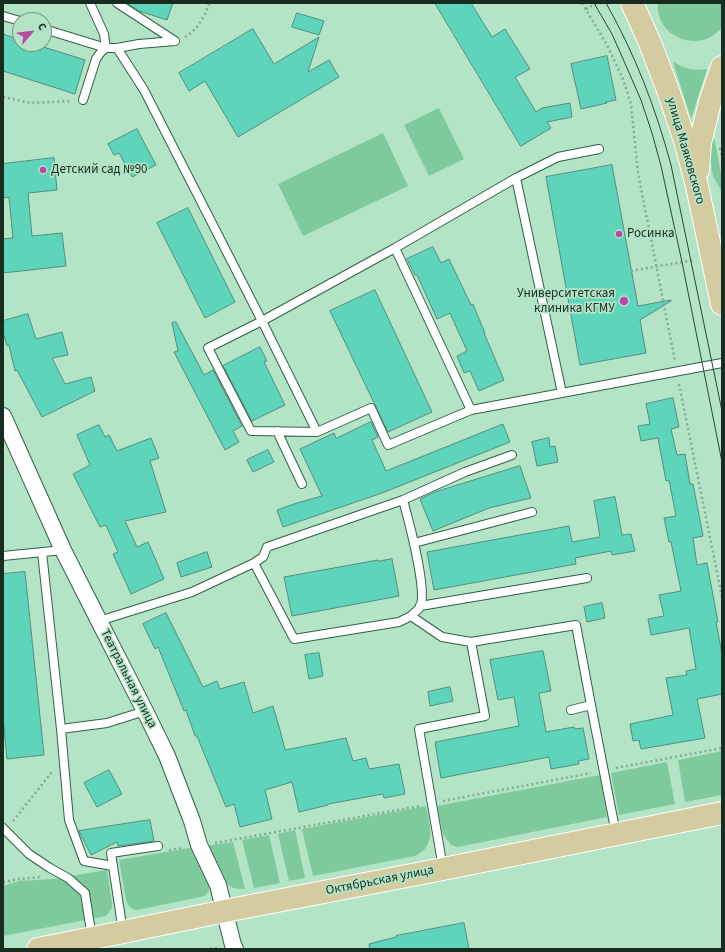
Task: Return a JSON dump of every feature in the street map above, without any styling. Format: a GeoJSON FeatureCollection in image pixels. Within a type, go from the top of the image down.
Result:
{"type":"FeatureCollection","features":[{"type":"Feature","properties":{"kind":"main road","name":"улица Маяковского"},"geometry":{"type":"LineString","coordinates":[[632,3],[650,43],[669,92],[686,144],[697,186],[722,303]]}},
{"type":"Feature","properties":{"kind":"main road"},"geometry":{"type":"LineString","coordinates":[[697,186],[700,143],[710,102],[722,67]]}},
{"type":"Feature","properties":{"kind":"main road","name":"Октябрьская улица"},"geometry":{"type":"LineString","coordinates":[[38,949],[722,813]]}},
{"type":"Feature","properties":{"kind":"street","name":"Театральная улица"},"geometry":{"type":"LineString","coordinates":[[3,416],[63,550],[167,756],[192,821],[199,845],[218,885],[234,948]]}},
{"type":"Feature","properties":{"kind":"lane"},"geometry":{"type":"LineString","coordinates":[[90,3],[104,34],[106,48]]}},
{"type":"Feature","properties":{"kind":"lane"},"geometry":{"type":"LineString","coordinates":[[117,3],[175,41]]}},
{"type":"Feature","properties":{"kind":"lane"},"geometry":{"type":"LineString","coordinates":[[52,31],[106,48],[175,41]]}},
{"type":"Feature","properties":{"kind":"lane"},"geometry":{"type":"LineString","coordinates":[[83,100],[96,59],[106,48]]}},
{"type":"Feature","properties":{"kind":"lane"},"geometry":{"type":"LineString","coordinates":[[117,48],[144,90],[317,432]]}},
{"type":"Feature","properties":{"kind":"lane"},"geometry":{"type":"LineString","coordinates":[[599,149],[558,157],[516,178],[262,321],[208,348],[251,431],[317,432],[371,408],[388,445],[471,410],[722,363]]}},
{"type":"Feature","properties":{"kind":"lane"},"geometry":{"type":"LineString","coordinates":[[516,178],[562,393]]}},
{"type":"Feature","properties":{"kind":"lane"},"geometry":{"type":"LineString","coordinates":[[394,248],[471,410]]}},
{"type":"Feature","properties":{"kind":"lane"},"geometry":{"type":"LineString","coordinates":[[276,431],[302,484]]}},
{"type":"Feature","properties":{"kind":"lane"},"geometry":{"type":"LineString","coordinates":[[99,621],[192,592],[263,557],[267,547],[403,500],[465,472],[512,455]]}},
{"type":"Feature","properties":{"kind":"lane"},"geometry":{"type":"LineString","coordinates":[[254,562],[294,639],[399,622],[411,616],[420,606],[422,595],[414,543],[403,500]]}},
{"type":"Feature","properties":{"kind":"lane"},"geometry":{"type":"LineString","coordinates":[[414,543],[532,512]]}},
{"type":"Feature","properties":{"kind":"lane"},"geometry":{"type":"LineString","coordinates":[[3,556],[63,550]]}},
{"type":"Feature","properties":{"kind":"lane"},"geometry":{"type":"LineString","coordinates":[[42,552],[70,820],[84,861],[113,866]]}},
{"type":"Feature","properties":{"kind":"lane"},"geometry":{"type":"LineString","coordinates":[[420,606],[587,578]]}},
{"type":"Feature","properties":{"kind":"lane"},"geometry":{"type":"LineString","coordinates":[[411,616],[442,637],[471,642],[576,625],[616,834]]}},
{"type":"Feature","properties":{"kind":"lane"},"geometry":{"type":"LineString","coordinates":[[443,869],[419,729],[485,716],[471,642]]}},
{"type":"Feature","properties":{"kind":"lane"},"geometry":{"type":"LineString","coordinates":[[571,710],[591,705]]}},
{"type":"Feature","properties":{"kind":"lane"},"geometry":{"type":"LineString","coordinates":[[61,729],[107,724],[145,711]]}},
{"type":"Feature","properties":{"kind":"lane"},"geometry":{"type":"LineString","coordinates":[[4,829],[29,854],[68,878],[85,893],[92,938]]}},
{"type":"Feature","properties":{"kind":"lane"},"geometry":{"type":"LineString","coordinates":[[123,932],[110,853],[160,848]]}},
{"type":"Feature","properties":{"kind":"path"},"geometry":{"type":"LineString","coordinates":[[175,41],[181,40],[191,34],[199,25],[209,3]]}},
{"type":"Feature","properties":{"kind":"path"},"geometry":{"type":"LineString","coordinates":[[582,3],[607,45],[623,79],[631,104],[638,173],[722,597]]}},
{"type":"Feature","properties":{"kind":"path"},"geometry":{"type":"LineString","coordinates":[[586,9],[597,3]]}},
{"type":"Feature","properties":{"kind":"path"},"geometry":{"type":"LineString","coordinates":[[3,97],[31,103],[83,100]]}},
{"type":"Feature","properties":{"kind":"path"},"geometry":{"type":"LineString","coordinates":[[632,271],[712,256]]}},
{"type":"Feature","properties":{"kind":"path"},"geometry":{"type":"LineString","coordinates":[[160,848],[199,845],[431,804],[722,748]]}},
{"type":"Feature","properties":{"kind":"path"},"geometry":{"type":"LineString","coordinates":[[4,829],[64,757]]}},
{"type":"Feature","properties":{"kind":"green space"},"geometry":{"type":"Polygon","coordinates":[[[658,3],[722,3],[722,27],[713,35],[703,40],[692,41],[681,39],[671,33],[664,25],[659,15],[658,3]]]}},
{"type":"Feature","properties":{"kind":"green space"},"geometry":{"type":"Polygon","coordinates":[[[673,62],[689,69],[707,69],[691,119],[673,62]]]}},
{"type":"Feature","properties":{"kind":"green space"},"geometry":{"type":"Polygon","coordinates":[[[439,108],[464,159],[429,176],[404,125],[439,108]]]}},
{"type":"Feature","properties":{"kind":"green space"},"geometry":{"type":"Polygon","coordinates":[[[383,133],[408,186],[303,236],[278,184],[383,133]]]}},
{"type":"Feature","properties":{"kind":"green space"},"geometry":{"type":"Polygon","coordinates":[[[713,139],[715,141],[722,180],[722,192],[713,176],[709,153],[713,139]]]}},
{"type":"Feature","properties":{"kind":"green space"},"geometry":{"type":"Polygon","coordinates":[[[722,751],[722,795],[685,802],[678,760],[722,751]]]}},
{"type":"Feature","properties":{"kind":"green space"},"geometry":{"type":"Polygon","coordinates":[[[667,762],[675,804],[619,815],[611,773],[667,762]]]}},
{"type":"Feature","properties":{"kind":"green space"},"geometry":{"type":"Polygon","coordinates":[[[600,775],[607,817],[458,847],[451,845],[443,834],[437,806],[600,775]]]}},
{"type":"Feature","properties":{"kind":"green space"},"geometry":{"type":"Polygon","coordinates":[[[426,806],[430,834],[427,847],[422,852],[415,856],[313,876],[302,829],[426,806]]]}},
{"type":"Feature","properties":{"kind":"green space"},"geometry":{"type":"Polygon","coordinates":[[[295,830],[305,878],[289,881],[278,834],[295,830]]]}},
{"type":"Feature","properties":{"kind":"green space"},"geometry":{"type":"Polygon","coordinates":[[[269,835],[280,883],[254,888],[242,840],[269,835]]]}},
{"type":"Feature","properties":{"kind":"green space"},"geometry":{"type":"Polygon","coordinates":[[[233,842],[245,889],[233,888],[223,879],[205,846],[233,842]]]}},
{"type":"Feature","properties":{"kind":"green space"},"geometry":{"type":"Polygon","coordinates":[[[195,847],[210,885],[205,896],[137,910],[130,907],[126,900],[119,860],[195,847]]]}},
{"type":"Feature","properties":{"kind":"green space"},"geometry":{"type":"Polygon","coordinates":[[[107,870],[112,908],[106,916],[3,936],[3,886],[19,881],[53,879],[107,870]]]}},
{"type":"Feature","properties":{"kind":"building"},"geometry":{"type":"Polygon","coordinates":[[[127,3],[173,3],[167,20],[139,11],[127,3]]]}},
{"type":"Feature","properties":{"kind":"building"},"geometry":{"type":"Polygon","coordinates":[[[435,3],[471,3],[492,37],[505,29],[530,69],[515,77],[536,112],[542,108],[570,103],[572,117],[547,122],[551,128],[521,146],[435,3]]]}},
{"type":"Feature","properties":{"kind":"building"},"geometry":{"type":"Polygon","coordinates":[[[297,13],[324,21],[319,35],[292,27],[297,13]]]}},
{"type":"Feature","properties":{"kind":"building"},"geometry":{"type":"Polygon","coordinates":[[[253,29],[274,64],[319,37],[308,72],[329,60],[339,77],[238,137],[205,81],[189,91],[179,73],[253,29]]]}},
{"type":"Feature","properties":{"kind":"building"},"geometry":{"type":"Polygon","coordinates":[[[3,34],[12,37],[12,52],[52,52],[52,50],[85,60],[75,94],[3,71],[3,34]]]}},
{"type":"Feature","properties":{"kind":"building"},"geometry":{"type":"Polygon","coordinates":[[[607,56],[616,100],[581,109],[571,64],[607,56]]]}},
{"type":"Feature","properties":{"kind":"building"},"geometry":{"type":"Polygon","coordinates":[[[137,129],[156,165],[132,177],[119,153],[114,155],[108,144],[137,129]]]}},
{"type":"Feature","properties":{"kind":"building"},"geometry":{"type":"Polygon","coordinates":[[[54,158],[57,190],[28,193],[32,236],[62,233],[66,266],[3,273],[3,239],[13,238],[9,197],[3,198],[3,164],[54,158]]]}},
{"type":"Feature","properties":{"kind":"building"},"geometry":{"type":"Polygon","coordinates":[[[612,165],[638,306],[671,301],[640,320],[646,353],[580,365],[546,177],[612,165]]]}},
{"type":"Feature","properties":{"kind":"building"},"geometry":{"type":"Polygon","coordinates":[[[188,208],[235,302],[205,318],[157,223],[188,208]]]}},
{"type":"Feature","properties":{"kind":"building"},"geometry":{"type":"Polygon","coordinates":[[[433,247],[441,263],[449,259],[471,305],[473,304],[504,380],[479,391],[470,371],[464,373],[457,356],[467,351],[450,313],[437,319],[417,275],[415,275],[407,259],[433,247]]]}},
{"type":"Feature","properties":{"kind":"building"},"geometry":{"type":"Polygon","coordinates":[[[375,290],[432,412],[388,432],[330,311],[375,290]]]}},
{"type":"Feature","properties":{"kind":"building"},"geometry":{"type":"Polygon","coordinates":[[[28,314],[36,339],[62,332],[68,355],[52,358],[65,384],[91,377],[95,391],[42,417],[17,370],[15,371],[9,345],[7,346],[3,332],[3,321],[28,314]]]}},
{"type":"Feature","properties":{"kind":"building"},"geometry":{"type":"Polygon","coordinates":[[[176,322],[204,375],[213,370],[242,426],[233,431],[239,442],[225,450],[174,352],[178,351],[172,323],[176,322]]]}},
{"type":"Feature","properties":{"kind":"building"},"geometry":{"type":"Polygon","coordinates":[[[260,347],[267,361],[264,362],[285,405],[252,421],[223,366],[260,347]]]}},
{"type":"Feature","properties":{"kind":"building"},"geometry":{"type":"Polygon","coordinates":[[[673,398],[679,427],[671,429],[677,455],[685,454],[690,484],[693,484],[703,536],[693,538],[697,565],[707,563],[718,622],[716,622],[722,654],[722,694],[697,699],[705,738],[641,749],[639,740],[633,741],[630,724],[673,715],[666,678],[687,675],[686,671],[696,669],[689,628],[651,635],[648,619],[664,616],[659,595],[681,591],[671,542],[669,542],[664,518],[676,516],[669,480],[666,481],[658,438],[641,441],[638,426],[650,424],[646,404],[673,398]]]}},
{"type":"Feature","properties":{"kind":"building"},"geometry":{"type":"Polygon","coordinates":[[[371,422],[378,437],[372,440],[386,471],[503,424],[510,442],[382,493],[283,527],[277,510],[322,496],[300,449],[334,433],[336,438],[371,422]]]}},
{"type":"Feature","properties":{"kind":"building"},"geometry":{"type":"Polygon","coordinates":[[[99,425],[105,437],[109,435],[117,451],[151,438],[159,458],[150,461],[166,512],[125,521],[137,547],[148,542],[164,579],[131,594],[113,554],[118,552],[106,525],[100,527],[73,474],[90,465],[77,435],[99,425]]]}},
{"type":"Feature","properties":{"kind":"building"},"geometry":{"type":"Polygon","coordinates":[[[549,438],[550,447],[555,446],[558,462],[537,466],[532,442],[549,438]]]}},
{"type":"Feature","properties":{"kind":"building"},"geometry":{"type":"Polygon","coordinates":[[[268,450],[274,462],[253,472],[247,460],[268,450]]]}},
{"type":"Feature","properties":{"kind":"building"},"geometry":{"type":"Polygon","coordinates":[[[520,466],[531,498],[489,508],[433,531],[420,499],[435,492],[520,466]]]}},
{"type":"Feature","properties":{"kind":"building"},"geometry":{"type":"Polygon","coordinates":[[[615,497],[622,535],[631,534],[635,551],[612,555],[611,551],[575,558],[576,564],[434,590],[427,552],[569,526],[572,542],[600,537],[594,501],[615,497]]]}},
{"type":"Feature","properties":{"kind":"building"},"geometry":{"type":"Polygon","coordinates":[[[207,552],[212,567],[181,577],[177,563],[207,552]]]}},
{"type":"Feature","properties":{"kind":"building"},"geometry":{"type":"Polygon","coordinates":[[[392,559],[399,596],[292,616],[284,577],[378,560],[392,559]]]}},
{"type":"Feature","properties":{"kind":"building"},"geometry":{"type":"Polygon","coordinates":[[[25,572],[44,755],[7,759],[3,717],[3,574],[25,572]]]}},
{"type":"Feature","properties":{"kind":"building"},"geometry":{"type":"Polygon","coordinates":[[[602,603],[605,618],[587,622],[584,607],[602,603]]]}},
{"type":"Feature","properties":{"kind":"building"},"geometry":{"type":"Polygon","coordinates":[[[166,613],[203,687],[217,681],[220,689],[244,682],[253,713],[273,706],[285,750],[346,738],[353,761],[366,758],[369,769],[399,764],[405,794],[384,798],[383,794],[328,804],[299,812],[292,782],[265,790],[272,819],[240,827],[234,804],[226,807],[158,647],[155,649],[143,624],[166,613]]]}},
{"type":"Feature","properties":{"kind":"building"},"geometry":{"type":"Polygon","coordinates":[[[543,651],[551,691],[539,693],[546,732],[574,727],[575,729],[583,728],[589,759],[578,761],[579,764],[551,769],[549,757],[441,778],[435,742],[519,726],[514,697],[498,700],[490,660],[543,651]]]}},
{"type":"Feature","properties":{"kind":"building"},"geometry":{"type":"Polygon","coordinates":[[[319,653],[323,676],[309,679],[305,655],[319,653]]]}},
{"type":"Feature","properties":{"kind":"building"},"geometry":{"type":"Polygon","coordinates":[[[450,687],[453,701],[430,706],[428,692],[450,687]]]}},
{"type":"Feature","properties":{"kind":"building"},"geometry":{"type":"Polygon","coordinates":[[[109,770],[122,794],[97,807],[84,783],[109,770]]]}},
{"type":"Feature","properties":{"kind":"building"},"geometry":{"type":"Polygon","coordinates":[[[150,820],[154,841],[118,846],[117,842],[91,855],[79,831],[150,820]]]}},
{"type":"Feature","properties":{"kind":"building"},"geometry":{"type":"Polygon","coordinates":[[[464,923],[469,949],[370,949],[369,944],[396,936],[464,923]]]}},
{"type":"Feature","properties":{"kind":"tram line"},"geometry":{"type":"LineString","coordinates":[[594,3],[612,34],[641,100],[652,133],[661,166],[682,262],[722,462]]}},
{"type":"Feature","properties":{"kind":"tram line"},"geometry":{"type":"LineString","coordinates":[[606,3],[617,22],[644,82],[659,123],[671,165],[722,411]]}},
{"type":"Feature","properties":{"kind":"place","name":"Детский сад №90"},"geometry":{"type":"Point","coordinates":[43,170]}},
{"type":"Feature","properties":{"kind":"place","name":"Росинка"},"geometry":{"type":"Point","coordinates":[619,234]}},
{"type":"Feature","properties":{"kind":"place","name":"Университетская клиника КГМУ"},"geometry":{"type":"Point","coordinates":[624,301]}}]}
